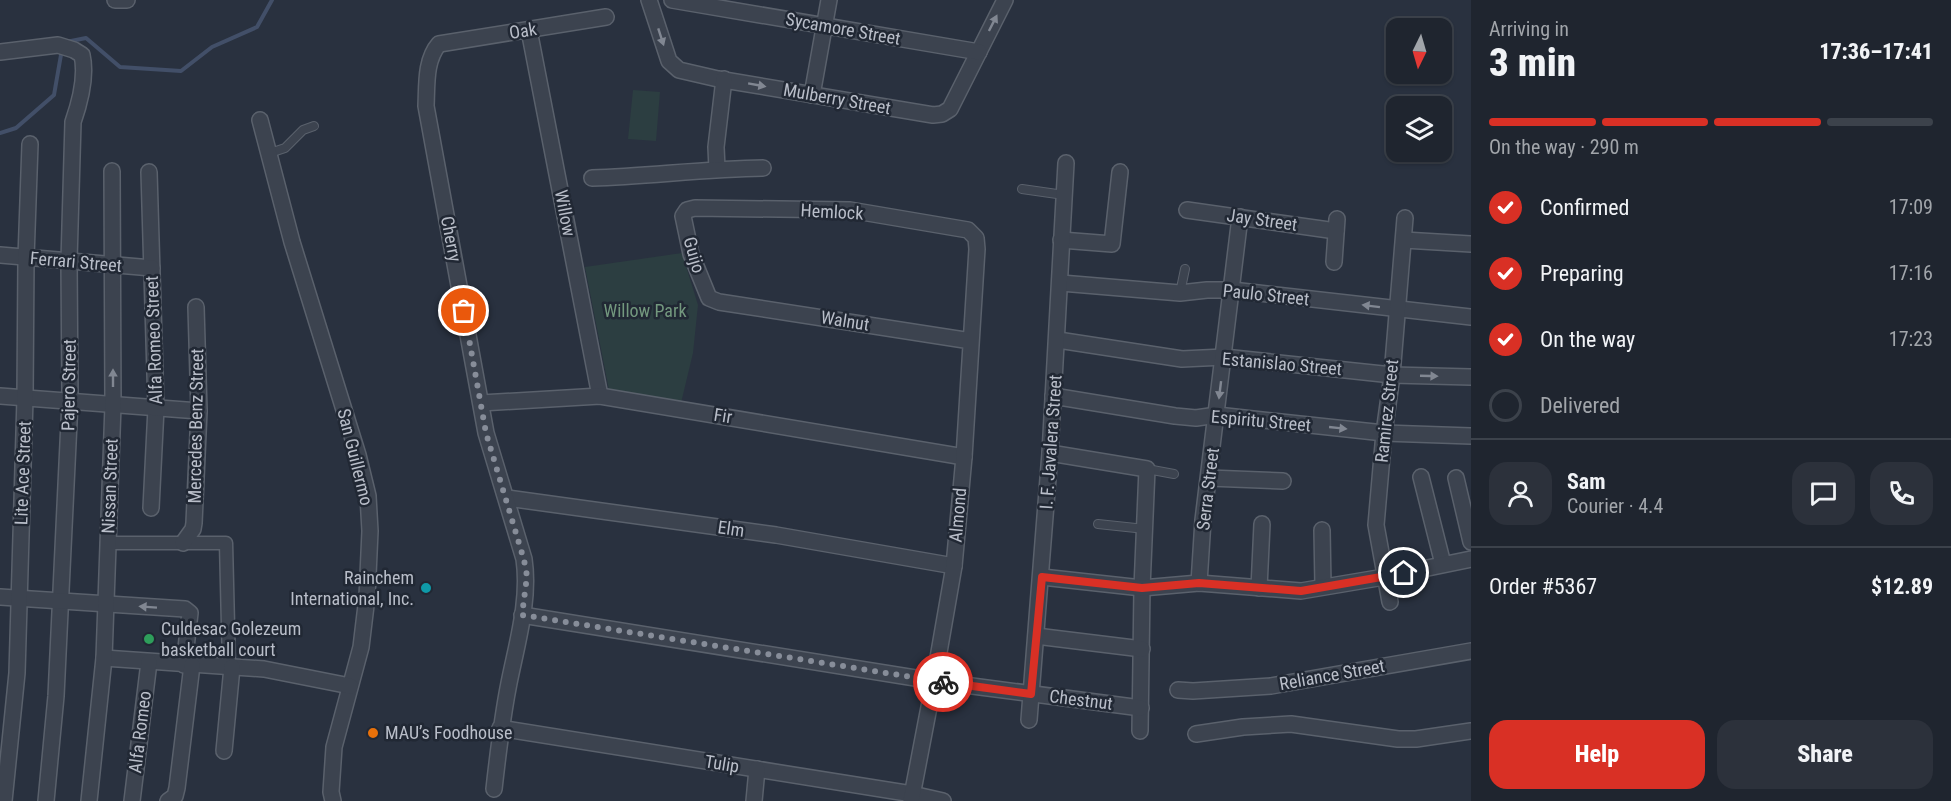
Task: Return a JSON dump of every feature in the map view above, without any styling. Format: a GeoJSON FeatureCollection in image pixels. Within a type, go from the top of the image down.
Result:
{"type":"FeatureCollection","features":[{"type":"Feature","properties":{"kind":"street"},"geometry":{"type":"LineString","coordinates":[[114,0],[127,0]]}},
{"type":"Feature","properties":{"kind":"street","name":"Mulberry Street"},"geometry":{"type":"LineString","coordinates":[[649,0],[669,61],[679,70],[933,115],[942,114],[950,109],[1004,0]]}},
{"type":"Feature","properties":{"kind":"street","name":"Sycamore Street"},"geometry":{"type":"LineString","coordinates":[[672,0],[979,52]]}},
{"type":"Feature","properties":{"kind":"street"},"geometry":{"type":"LineString","coordinates":[[812,95],[829,0]]}},
{"type":"Feature","properties":{"kind":"street","name":"Oak"},"geometry":{"type":"LineString","coordinates":[[439,44],[606,17]]}},
{"type":"Feature","properties":{"kind":"street","name":"Willow"},"geometry":{"type":"LineString","coordinates":[[529,30],[600,396]]}},
{"type":"Feature","properties":{"kind":"street","name":"Cherry"},"geometry":{"type":"LineString","coordinates":[[439,44],[431,53],[429,62],[426,106],[486,433],[507,498],[527,576],[522,615],[500,728],[494,794]]}},
{"type":"Feature","properties":{"kind":"street","name":"Pajero Street"},"geometry":{"type":"LineString","coordinates":[[0,52],[58,45],[74,50],[82,56],[84,64],[80,100],[73,122],[69,261],[70,401],[56,696],[46,801]]}},
{"type":"Feature","properties":{"kind":"street"},"geometry":{"type":"LineString","coordinates":[[717,169],[716,147],[724,79]]}},
{"type":"Feature","properties":{"kind":"street","name":"San Guillermo"},"geometry":{"type":"LineString","coordinates":[[260,120],[292,242],[358,455],[368,496],[370,531],[367,597],[361,647],[334,747],[331,792],[333,801]]}},
{"type":"Feature","properties":{"kind":"street","name":"Lite Ace Street"},"geometry":{"type":"LineString","coordinates":[[4,801],[17,673],[26,398],[26,258],[30,144]]}},
{"type":"Feature","properties":{"kind":"street","name":"I. F. Javalera Street"},"geometry":{"type":"LineString","coordinates":[[1029,720],[1042,577],[1058,340],[1066,164]]}},
{"type":"Feature","properties":{"kind":"street"},"geometry":{"type":"LineString","coordinates":[[592,178],[763,168]]}},
{"type":"Feature","properties":{"kind":"street","name":"Nissan Street"},"geometry":{"type":"LineString","coordinates":[[89,801],[104,658],[113,405],[112,171]]}},
{"type":"Feature","properties":{"kind":"street","name":"Alfa Romeo Street"},"geometry":{"type":"LineString","coordinates":[[149,171],[156,408],[151,508]]}},
{"type":"Feature","properties":{"kind":"street"},"geometry":{"type":"LineString","coordinates":[[1061,240],[1112,244],[1120,172]]}},
{"type":"Feature","properties":{"kind":"street","name":"Hemlock"},"geometry":{"type":"LineString","coordinates":[[695,208],[850,210],[968,230]]}},
{"type":"Feature","properties":{"kind":"street","name":"Guijo"},"geometry":{"type":"LineString","coordinates":[[695,208],[687,210],[684,216],[691,254],[709,298],[719,302]]}},
{"type":"Feature","properties":{"kind":"street","name":"Jay Street"},"geometry":{"type":"LineString","coordinates":[[1188,210],[1337,225],[1334,262]]}},
{"type":"Feature","properties":{"kind":"street","name":"Serra Street"},"geometry":{"type":"LineString","coordinates":[[1199,583],[1203,520],[1240,217]]}},
{"type":"Feature","properties":{"kind":"street","name":"Ramirez Street"},"geometry":{"type":"LineString","coordinates":[[1390,602],[1376,525],[1384,433],[1392,375],[1405,218]]}},
{"type":"Feature","properties":{"kind":"street","name":"Almond"},"geometry":{"type":"LineString","coordinates":[[912,798],[954,566],[964,457],[977,249],[976,238],[968,230]]}},
{"type":"Feature","properties":{"kind":"street"},"geometry":{"type":"LineString","coordinates":[[1404,240],[1471,244]]}},
{"type":"Feature","properties":{"kind":"street","name":"Ferrari Street"},"geometry":{"type":"LineString","coordinates":[[0,255],[152,268]]}},
{"type":"Feature","properties":{"kind":"street","name":"Paulo Street"},"geometry":{"type":"LineString","coordinates":[[1060,283],[1180,293],[1232,290],[1471,317]]}},
{"type":"Feature","properties":{"kind":"street","name":"Walnut"},"geometry":{"type":"LineString","coordinates":[[719,302],[971,341]]}},
{"type":"Feature","properties":{"kind":"street","name":"Mercedes Benz Street"},"geometry":{"type":"LineString","coordinates":[[183,543],[193,529],[194,523],[199,411],[196,307]]}},
{"type":"Feature","properties":{"kind":"street","name":"Estanislao Street"},"geometry":{"type":"LineString","coordinates":[[1058,340],[1182,359],[1224,357],[1392,375],[1471,377]]}},
{"type":"Feature","properties":{"kind":"street"},"geometry":{"type":"LineString","coordinates":[[0,396],[199,411]]}},
{"type":"Feature","properties":{"kind":"street","name":"Fir"},"geometry":{"type":"LineString","coordinates":[[481,403],[600,396],[964,457]]}},
{"type":"Feature","properties":{"kind":"street","name":"Espiritu Street"},"geometry":{"type":"LineString","coordinates":[[1053,396],[1175,416],[1196,418],[1217,415],[1384,433],[1471,436]]}},
{"type":"Feature","properties":{"kind":"street"},"geometry":{"type":"LineString","coordinates":[[1050,453],[1147,469],[1142,588],[1140,731]]}},
{"type":"Feature","properties":{"kind":"street"},"geometry":{"type":"LineString","coordinates":[[1421,477],[1443,564]]}},
{"type":"Feature","properties":{"kind":"street"},"geometry":{"type":"LineString","coordinates":[[1209,478],[1283,480]]}},
{"type":"Feature","properties":{"kind":"street"},"geometry":{"type":"LineString","coordinates":[[1456,478],[1471,542]]}},
{"type":"Feature","properties":{"kind":"street","name":"Elm"},"geometry":{"type":"LineString","coordinates":[[507,498],[764,533],[954,566]]}},
{"type":"Feature","properties":{"kind":"street"},"geometry":{"type":"LineString","coordinates":[[1259,588],[1262,524]]}},
{"type":"Feature","properties":{"kind":"street"},"geometry":{"type":"LineString","coordinates":[[1322,530],[1323,586]]}},
{"type":"Feature","properties":{"kind":"street"},"geometry":{"type":"LineString","coordinates":[[107,543],[226,543],[231,667],[224,751]]}},
{"type":"Feature","properties":{"kind":"street"},"geometry":{"type":"LineString","coordinates":[[1042,577],[1142,588],[1199,583],[1301,591],[1471,559]]}},
{"type":"Feature","properties":{"kind":"street"},"geometry":{"type":"LineString","coordinates":[[0,597],[105,604],[190,613],[188,665],[172,795]]}},
{"type":"Feature","properties":{"kind":"street","name":"Chestnut"},"geometry":{"type":"LineString","coordinates":[[522,615],[934,681],[1141,708]]}},
{"type":"Feature","properties":{"kind":"street"},"geometry":{"type":"LineString","coordinates":[[1036,636],[1142,649]]}},
{"type":"Feature","properties":{"kind":"street","name":"Reliance Street"},"geometry":{"type":"LineString","coordinates":[[1186,691],[1270,686],[1470,655]]}},
{"type":"Feature","properties":{"kind":"street"},"geometry":{"type":"LineString","coordinates":[[104,658],[264,669],[350,686]]}},
{"type":"Feature","properties":{"kind":"street","name":"Alfa Romeo"},"geometry":{"type":"LineString","coordinates":[[132,801],[149,662]]}},
{"type":"Feature","properties":{"kind":"street"},"geometry":{"type":"LineString","coordinates":[[1196,734],[1243,727],[1291,724],[1398,739],[1416,739],[1471,731]]}},
{"type":"Feature","properties":{"kind":"street","name":"Tulip"},"geometry":{"type":"LineString","coordinates":[[500,728],[757,769],[912,798],[943,801]]}},
{"type":"Feature","properties":{"kind":"street"},"geometry":{"type":"LineString","coordinates":[[754,801],[757,769]]}},
{"type":"Feature","properties":{"kind":"lane"},"geometry":{"type":"LineString","coordinates":[[270,153],[285,148],[303,130],[314,126]]}},
{"type":"Feature","properties":{"kind":"lane"},"geometry":{"type":"LineString","coordinates":[[1022,189],[1064,195]]}},
{"type":"Feature","properties":{"kind":"lane"},"geometry":{"type":"LineString","coordinates":[[1180,293],[1185,269]]}},
{"type":"Feature","properties":{"kind":"lane"},"geometry":{"type":"LineString","coordinates":[[1147,469],[1174,474]]}},
{"type":"Feature","properties":{"kind":"lane"},"geometry":{"type":"LineString","coordinates":[[1098,524],[1145,529]]}},
{"type":"Feature","properties":{"kind":"green space"},"geometry":{"type":"Polygon","coordinates":[[[633,90],[660,92],[656,141],[628,139],[633,90]]]}},
{"type":"Feature","properties":{"kind":"green space","name":"Willow Park"},"geometry":{"type":"Polygon","coordinates":[[[682,253],[698,305],[693,353],[681,403],[609,390],[585,267],[682,253]]]}},
{"type":"Feature","properties":{"kind":"waterway"},"geometry":{"type":"LineString","coordinates":[[66,42],[86,38],[120,67],[181,71],[212,47],[257,27],[272,0]]}},
{"type":"Feature","properties":{"kind":"waterway"},"geometry":{"type":"LineString","coordinates":[[0,133],[16,128],[54,95],[62,49]]}},
{"type":"Feature","properties":{"kind":"way so far"},"geometry":{"type":"LineString","coordinates":[[464,311],[486,433],[524,560],[527,576],[522,615],[943,682]]}},
{"type":"Feature","properties":{"kind":"place","name":"Rainchem International, Inc."},"geometry":{"type":"Point","coordinates":[426,588]}},
{"type":"Feature","properties":{"kind":"place","name":"Culdesac Golezeum basketball court"},"geometry":{"type":"Point","coordinates":[149,639]}},
{"type":"Feature","properties":{"kind":"place","name":"MAU’s Foodhouse"},"geometry":{"type":"Point","coordinates":[373,733]}},
{"type":"Feature","properties":{"kind":"route"},"geometry":{"type":"LineString","coordinates":[[943,682],[1031,694],[1042,577],[1142,588],[1199,583],[1301,591],[1404,573]]}}]}
